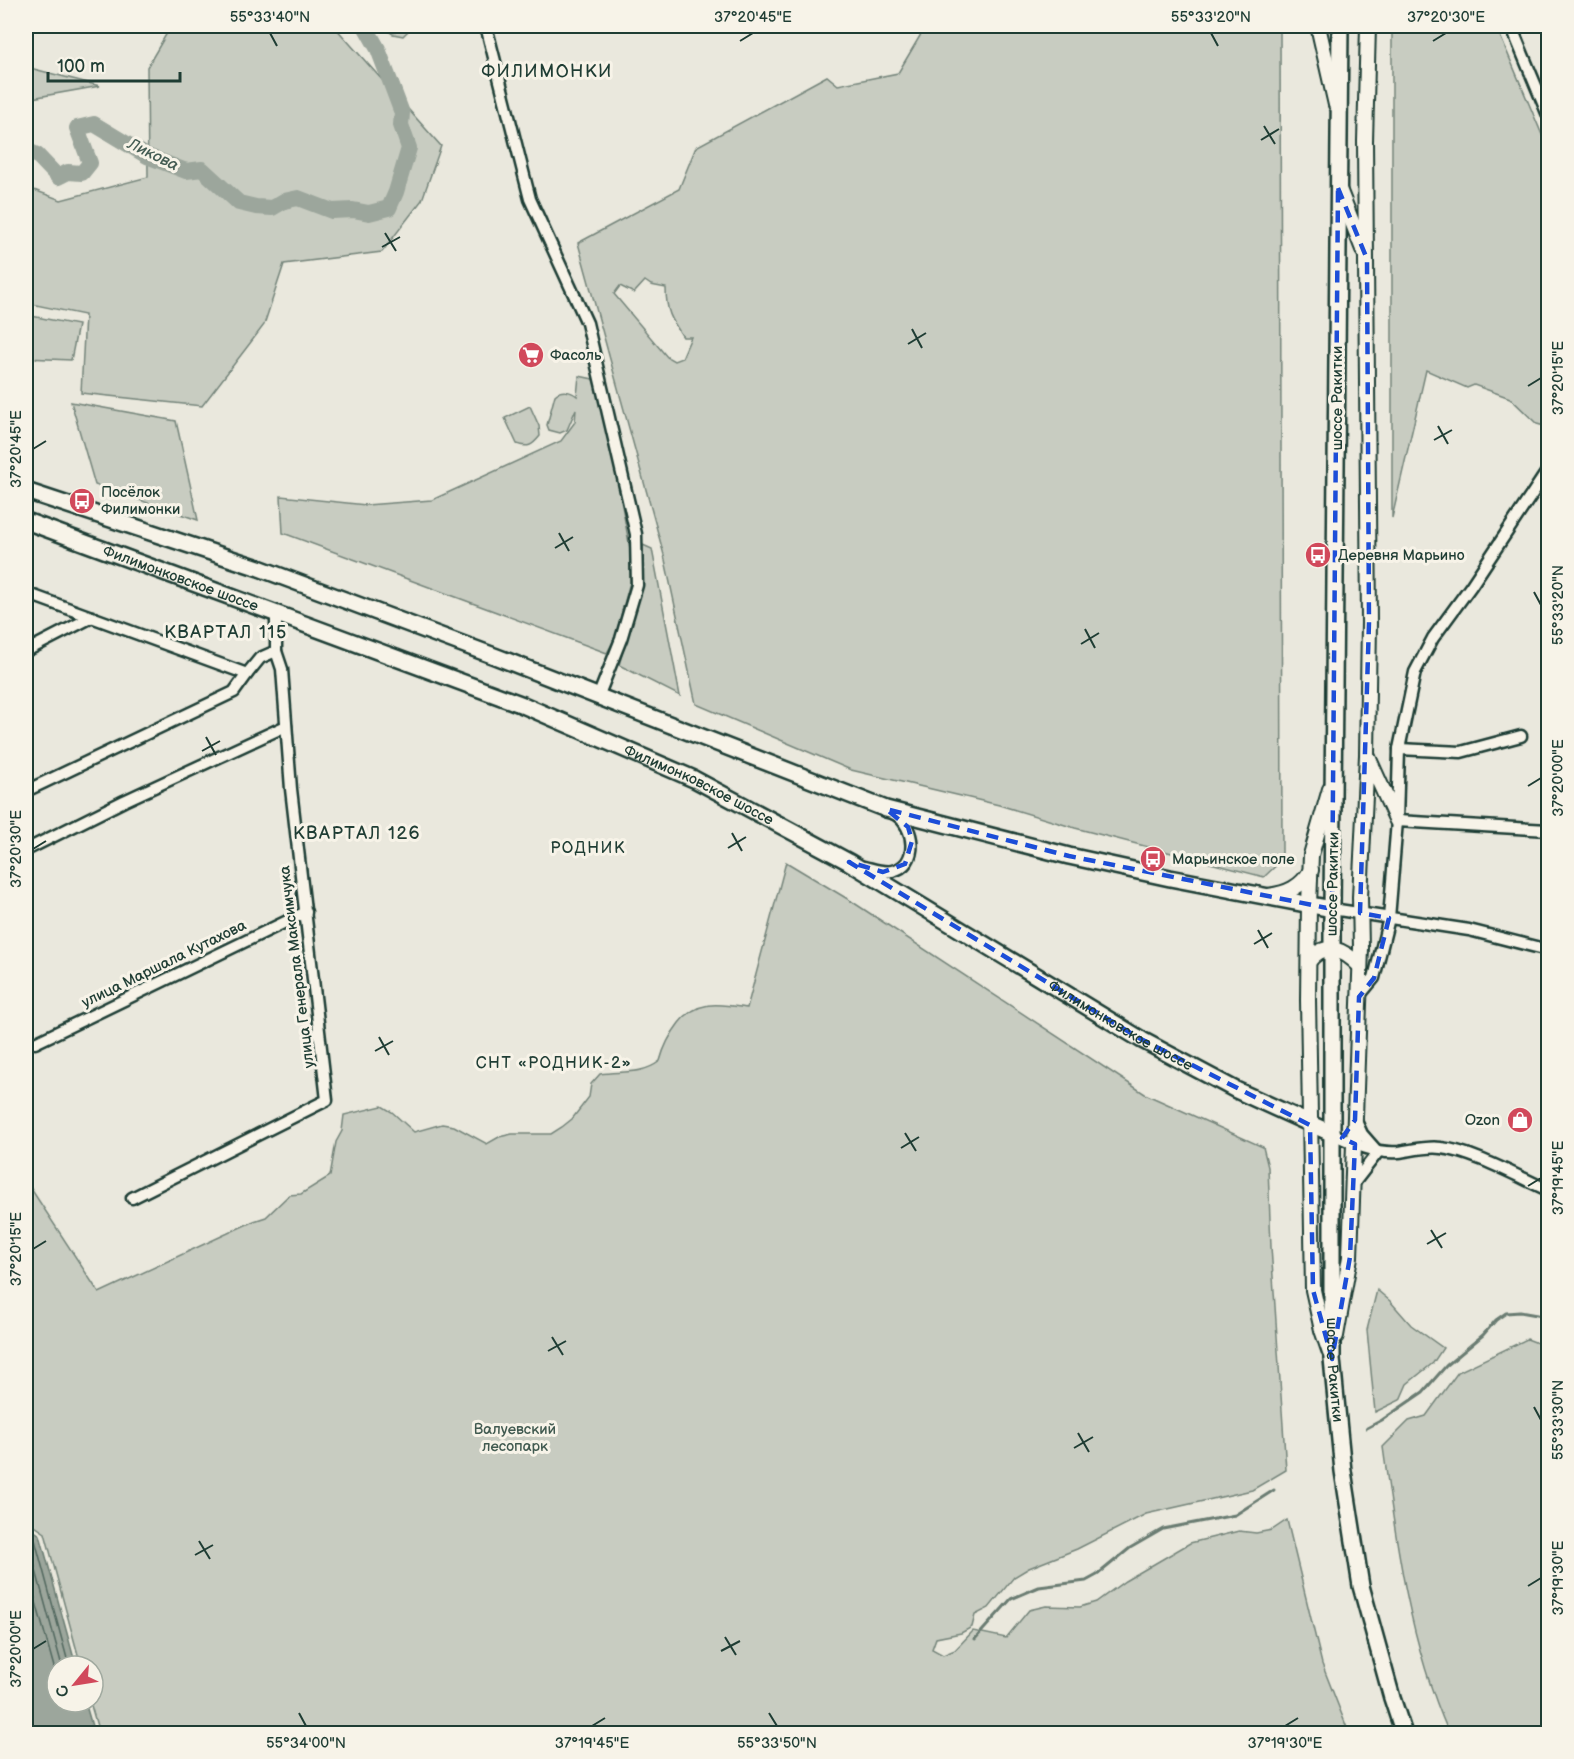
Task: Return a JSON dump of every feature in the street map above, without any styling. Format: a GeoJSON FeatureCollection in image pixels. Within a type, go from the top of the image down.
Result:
{"type":"FeatureCollection","features":[{"type":"Feature","properties":{"kind":"main road","name":"шоссе Ракитки"},"geometry":{"type":"LineString","coordinates":[[1340,26],[1332,909],[1332,1359],[1343,1472],[1361,1586],[1404,1734]]}},
{"type":"Feature","properties":{"kind":"main road"},"geometry":{"type":"LineString","coordinates":[[26,491],[259,568],[497,657],[886,809],[1069,856],[1332,909]]}},
{"type":"Feature","properties":{"kind":"main road","name":"Филимонковское шоссе"},"geometry":{"type":"LineString","coordinates":[[26,521],[523,705],[694,779],[849,862],[1139,1038],[1236,1090],[1333,1134]]}},
{"type":"Feature","properties":{"kind":"street"},"geometry":{"type":"LineString","coordinates":[[486,26],[530,199],[587,323],[636,534],[637,585],[621,639],[597,698]]}},
{"type":"Feature","properties":{"kind":"street"},"geometry":{"type":"LineString","coordinates":[[1318,26],[1339,120]]}},
{"type":"Feature","properties":{"kind":"street"},"geometry":{"type":"LineString","coordinates":[[1332,1359],[1350,1257],[1367,755],[1369,623],[1365,141],[1368,26]]}},
{"type":"Feature","properties":{"kind":"street"},"geometry":{"type":"LineString","coordinates":[[1511,26],[1548,114]]}},
{"type":"Feature","properties":{"kind":"street"},"geometry":{"type":"LineString","coordinates":[[1338,188],[1367,259]]}},
{"type":"Feature","properties":{"kind":"street"},"geometry":{"type":"LineString","coordinates":[[1359,997],[1374,978],[1389,918],[1399,749],[1415,672],[1423,655],[1548,470]]}},
{"type":"Feature","properties":{"kind":"street"},"geometry":{"type":"LineString","coordinates":[[26,593],[247,674]]}},
{"type":"Feature","properties":{"kind":"street","name":"улица Генерала Максимчука"},"geometry":{"type":"LineString","coordinates":[[132,1198],[327,1100],[291,789],[282,669],[276,651],[276,614]]}},
{"type":"Feature","properties":{"kind":"street"},"geometry":{"type":"LineString","coordinates":[[26,651],[92,617]]}},
{"type":"Feature","properties":{"kind":"street"},"geometry":{"type":"LineString","coordinates":[[26,791],[234,692],[260,658],[276,651]]}},
{"type":"Feature","properties":{"kind":"street"},"geometry":{"type":"LineString","coordinates":[[26,850],[163,782],[286,726]]}},
{"type":"Feature","properties":{"kind":"street"},"geometry":{"type":"LineString","coordinates":[[1399,749],[1461,752],[1521,736]]}},
{"type":"Feature","properties":{"kind":"street"},"geometry":{"type":"LineString","coordinates":[[1367,755],[1396,821]]}},
{"type":"Feature","properties":{"kind":"street"},"geometry":{"type":"LineString","coordinates":[[1332,1359],[1322,1330],[1313,1290],[1309,904],[1311,855],[1334,776]]}},
{"type":"Feature","properties":{"kind":"street"},"geometry":{"type":"LineString","coordinates":[[849,862],[883,872],[894,871],[905,864],[912,840],[908,827],[902,819],[886,809]]}},
{"type":"Feature","properties":{"kind":"street"},"geometry":{"type":"LineString","coordinates":[[1396,821],[1548,830]]}},
{"type":"Feature","properties":{"kind":"street"},"geometry":{"type":"LineString","coordinates":[[1268,896],[1298,887],[1311,870]]}},
{"type":"Feature","properties":{"kind":"street"},"geometry":{"type":"LineString","coordinates":[[1332,909],[1470,930],[1548,950]]}},
{"type":"Feature","properties":{"kind":"street","name":"улица Маршала Кутахова"},"geometry":{"type":"LineString","coordinates":[[36,1043],[306,912]]}},
{"type":"Feature","properties":{"kind":"street"},"geometry":{"type":"LineString","coordinates":[[1309,961],[1320,951],[1332,949],[1348,955],[1360,966]]}},
{"type":"Feature","properties":{"kind":"street"},"geometry":{"type":"LineString","coordinates":[[1333,1134],[1343,1131],[1355,1120]]}},
{"type":"Feature","properties":{"kind":"street"},"geometry":{"type":"LineString","coordinates":[[1355,1120],[1362,1134],[1378,1152]]}},
{"type":"Feature","properties":{"kind":"street"},"geometry":{"type":"LineString","coordinates":[[1333,1134],[1378,1152],[1398,1152],[1432,1147],[1450,1149],[1491,1164],[1548,1190]]}},
{"type":"Feature","properties":{"kind":"street"},"geometry":{"type":"LineString","coordinates":[[1354,1183],[1378,1152]]}},
{"type":"Feature","properties":{"kind":"highlighted area"},"geometry":{"type":"Polygon","coordinates":[[[1338,188],[1367,259],[1369,623],[1360,913],[1389,918],[1374,978],[1359,997],[1355,1120],[1342,1138],[1355,1144],[1350,1257],[1332,1359],[1313,1290],[1310,1125],[1139,1038],[849,862],[883,872],[905,864],[912,841],[908,827],[886,809],[1069,856],[1332,909],[1338,188]]]}},
{"type":"Feature","properties":{"kind":"green space"},"geometry":{"type":"Polygon","coordinates":[[[171,26],[334,26],[441,146],[422,200],[382,252],[284,264],[264,325],[202,406],[81,393],[85,315],[26,303],[26,187],[61,200],[148,177],[147,67],[171,26]]]}},
{"type":"Feature","properties":{"kind":"green space"},"geometry":{"type":"Polygon","coordinates":[[[380,26],[413,26],[403,36],[393,34],[380,26]]]}},
{"type":"Feature","properties":{"kind":"green space"},"geometry":{"type":"Polygon","coordinates":[[[931,26],[1280,26],[1282,860],[1264,877],[1075,828],[999,805],[851,770],[696,704],[664,555],[578,243],[679,189],[696,147],[827,76],[838,85],[898,73],[924,29],[931,26]],[[645,281],[634,293],[620,286],[614,294],[667,357],[674,361],[682,358],[691,337],[683,337],[672,320],[668,309],[666,288],[651,285],[645,281]]]}},
{"type":"Feature","properties":{"kind":"green space"},"geometry":{"type":"Polygon","coordinates":[[[1392,26],[1496,26],[1548,149],[1548,427],[1537,424],[1510,398],[1474,385],[1467,388],[1426,370],[1392,518],[1392,26]]]}},
{"type":"Feature","properties":{"kind":"green space"},"geometry":{"type":"Polygon","coordinates":[[[26,67],[100,86],[26,99],[26,67]]]}},
{"type":"Feature","properties":{"kind":"green space"},"geometry":{"type":"Polygon","coordinates":[[[26,315],[78,325],[71,360],[26,358],[26,315]]]}},
{"type":"Feature","properties":{"kind":"green space"},"geometry":{"type":"Polygon","coordinates":[[[579,376],[593,379],[604,411],[630,548],[630,582],[615,638],[607,653],[283,533],[281,496],[366,505],[432,500],[561,441],[575,422],[576,409],[567,430],[560,433],[549,430],[547,425],[555,395],[566,391],[577,396],[579,376]]]}},
{"type":"Feature","properties":{"kind":"green space"},"geometry":{"type":"Polygon","coordinates":[[[71,402],[176,421],[198,520],[95,485],[71,402]]]}},
{"type":"Feature","properties":{"kind":"green space"},"geometry":{"type":"Polygon","coordinates":[[[530,406],[539,426],[540,436],[532,444],[524,446],[517,444],[505,418],[530,406]]]}},
{"type":"Feature","properties":{"kind":"green space"},"geometry":{"type":"Polygon","coordinates":[[[643,545],[652,549],[680,696],[619,665],[643,580],[643,545]]]}},
{"type":"Feature","properties":{"kind":"green space","name":"Валуевский лесопарк"},"geometry":{"type":"Polygon","coordinates":[[[786,862],[851,901],[1145,1094],[1263,1147],[1268,1167],[1286,1470],[1252,1490],[1146,1514],[1077,1549],[1029,1568],[1014,1577],[989,1608],[975,1615],[972,1627],[961,1633],[936,1638],[932,1649],[943,1655],[955,1650],[973,1631],[1006,1638],[1029,1610],[1046,1606],[1080,1607],[1096,1602],[1125,1581],[1190,1543],[1239,1531],[1256,1533],[1272,1530],[1287,1520],[1322,1664],[1349,1733],[99,1733],[93,1714],[105,1714],[105,1654],[78,1654],[45,1533],[26,1520],[26,1181],[99,1293],[266,1217],[289,1195],[301,1194],[330,1176],[344,1115],[382,1106],[414,1132],[442,1124],[454,1126],[487,1144],[499,1137],[512,1134],[551,1134],[572,1119],[589,1097],[591,1084],[600,1074],[646,1069],[660,1061],[672,1032],[686,1015],[710,1005],[747,1008],[786,862]]]}},
{"type":"Feature","properties":{"kind":"green space"},"geometry":{"type":"Polygon","coordinates":[[[1377,1290],[1411,1325],[1443,1348],[1433,1363],[1407,1384],[1400,1400],[1375,1412],[1367,1330],[1377,1290]]]}},
{"type":"Feature","properties":{"kind":"green space"},"geometry":{"type":"Polygon","coordinates":[[[1527,1339],[1548,1347],[1548,1733],[1449,1733],[1424,1665],[1414,1629],[1399,1556],[1383,1447],[1409,1421],[1426,1416],[1458,1372],[1527,1339]]]}},
{"type":"Feature","properties":{"kind":"water"},"geometry":{"type":"Polygon","coordinates":[[[26,1525],[40,1535],[73,1654],[45,1654],[45,1714],[88,1714],[94,1733],[26,1733],[26,1525]]]}},
{"type":"Feature","properties":{"kind":"waterway","name":"Ликова"},"geometry":{"type":"LineString","coordinates":[[26,150],[37,155],[58,177],[68,172],[82,173],[90,163],[77,128],[94,124],[147,156],[186,171],[202,169],[239,203],[272,208],[284,201],[298,198],[332,211],[353,210],[369,213],[389,208],[409,148],[401,125],[402,113],[378,49],[365,26]]}},
{"type":"Feature","properties":{"kind":"waterway"},"geometry":{"type":"LineString","coordinates":[[1367,1428],[1423,1392],[1446,1366],[1506,1313],[1520,1312],[1548,1317]]}},
{"type":"Feature","properties":{"kind":"waterway"},"geometry":{"type":"LineString","coordinates":[[975,1639],[1011,1599],[1039,1587],[1086,1581],[1097,1575],[1130,1548],[1163,1529],[1235,1515],[1274,1490]]}},
{"type":"Feature","properties":{"kind":"place","name":"Фасоль"},"geometry":{"type":"Point","coordinates":[531,355]}},
{"type":"Feature","properties":{"kind":"place","name":"Посёлок Филимонки"},"geometry":{"type":"Point","coordinates":[82,501]}},
{"type":"Feature","properties":{"kind":"place","name":"Деревня Марьино"},"geometry":{"type":"Point","coordinates":[1318,555]}},
{"type":"Feature","properties":{"kind":"place","name":"Марьинское поле"},"geometry":{"type":"Point","coordinates":[1153,859]}},
{"type":"Feature","properties":{"kind":"place","name":"Ozon"},"geometry":{"type":"Point","coordinates":[1520,1120]}},
{"type":"Feature","properties":{"kind":"district","name":"ФИЛИМОНКИ"},"geometry":{"type":"Point","coordinates":[547,71]}},
{"type":"Feature","properties":{"kind":"district","name":"КВАРТАЛ 115"},"geometry":{"type":"Point","coordinates":[226,632]}},
{"type":"Feature","properties":{"kind":"district","name":"КВАРТАЛ 126"},"geometry":{"type":"Point","coordinates":[357,833]}},
{"type":"Feature","properties":{"kind":"district","name":"РОДНИК"},"geometry":{"type":"Point","coordinates":[588,848]}},
{"type":"Feature","properties":{"kind":"district","name":"СНТ «РОДНИК-2»"},"geometry":{"type":"Point","coordinates":[554,1063]}}]}
